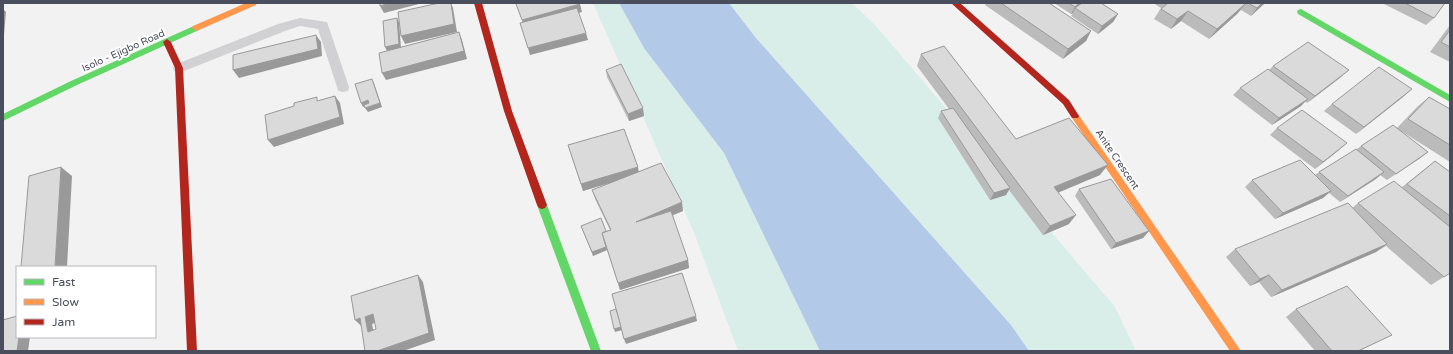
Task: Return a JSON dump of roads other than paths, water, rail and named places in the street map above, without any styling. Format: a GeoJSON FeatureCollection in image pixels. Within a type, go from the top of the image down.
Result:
{"type":"FeatureCollection","features":[{"type":"Feature","properties":{"kind":"street","name":"Isolo - Ejigbo Road"},"geometry":{"type":"LineString","coordinates":[[3,118],[74,83],[253,3]]}},
{"type":"Feature","properties":{"kind":"street"},"geometry":{"type":"LineString","coordinates":[[478,3],[508,111],[596,351]]}},
{"type":"Feature","properties":{"kind":"street","name":"Anite Crescent"},"geometry":{"type":"LineString","coordinates":[[955,3],[1066,102],[1236,351]]}},
{"type":"Feature","properties":{"kind":"street"},"geometry":{"type":"LineString","coordinates":[[1301,12],[1450,99]]}},
{"type":"Feature","properties":{"kind":"street"},"geometry":{"type":"LineString","coordinates":[[167,42],[179,68],[192,351]]}},
{"type":"Feature","properties":{"kind":"lane"},"geometry":{"type":"LineString","coordinates":[[179,68],[282,27],[300,22],[323,24],[343,87]]}},
{"type":"Feature","properties":{"kind":"water"},"geometry":{"type":"Polygon","coordinates":[[[619,3],[729,3],[756,38],[1011,325],[1029,351],[820,351],[724,153],[644,48],[619,3]]]}}]}
